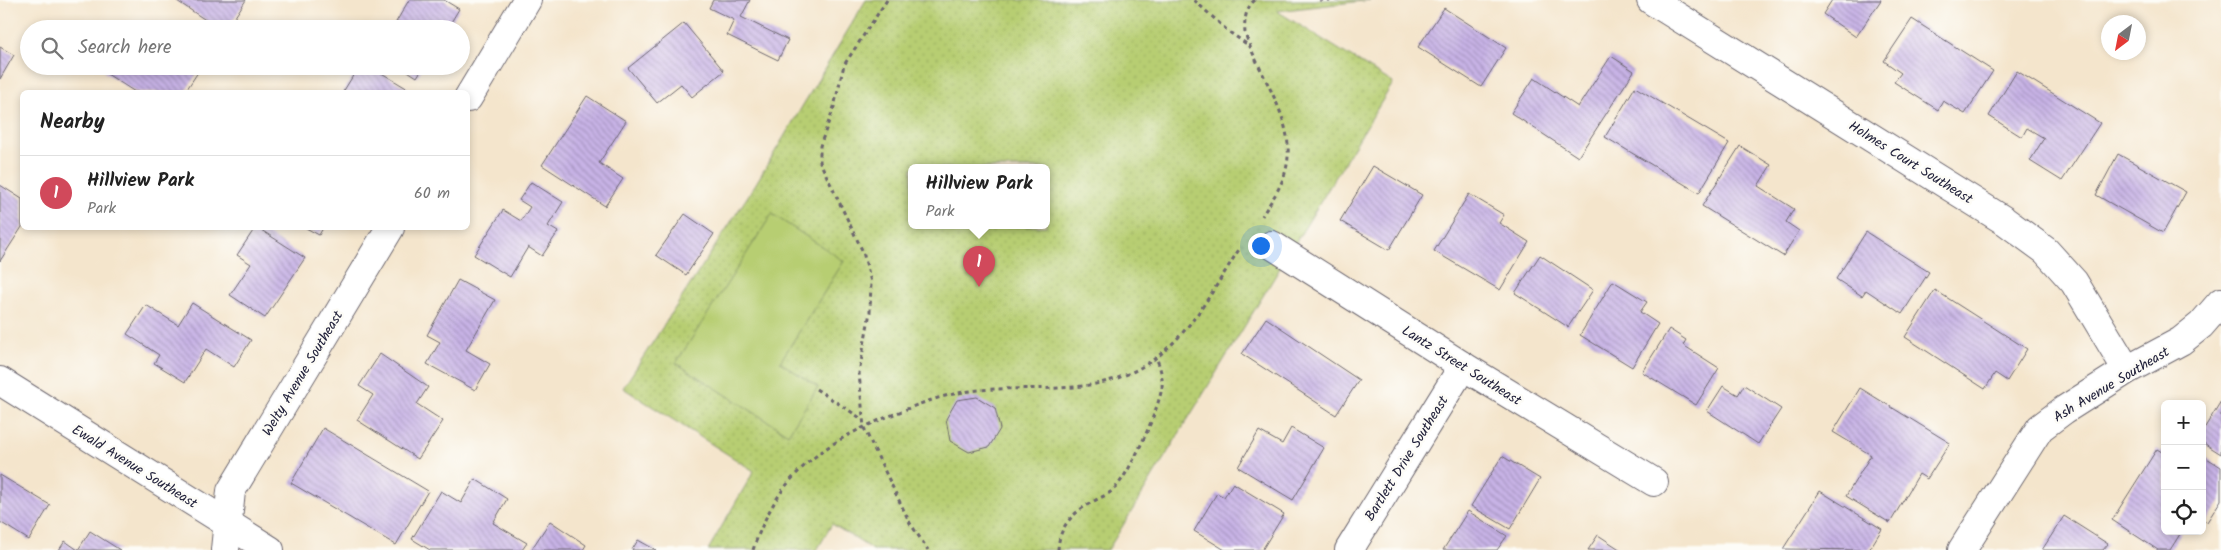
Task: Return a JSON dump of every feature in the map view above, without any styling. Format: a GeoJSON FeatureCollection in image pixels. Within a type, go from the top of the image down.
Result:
{"type":"FeatureCollection","features":[{"type":"Feature","properties":{"kind":"street"},"geometry":{"type":"LineString","coordinates":[[470,95],[527,0]]}},
{"type":"Feature","properties":{"kind":"street","name":"Holmes Court Southeast"},"geometry":{"type":"LineString","coordinates":[[1651,0],[2005,221],[2046,251],[2074,282],[2127,370]]}},
{"type":"Feature","properties":{"kind":"street","name":"Welty Avenue Southeast"},"geometry":{"type":"LineString","coordinates":[[225,550],[231,491],[389,230]]}},
{"type":"Feature","properties":{"kind":"street","name":"Lantz Street Southeast"},"geometry":{"type":"LineString","coordinates":[[1272,245],[1462,366],[1654,482]]}},
{"type":"Feature","properties":{"kind":"street","name":"Ash Avenue Southeast"},"geometry":{"type":"LineString","coordinates":[[1962,550],[2040,428],[2064,410],[2127,370],[2181,342],[2201,325],[2221,302]]}},
{"type":"Feature","properties":{"kind":"street","name":"Bartlett Drive Southeast"},"geometry":{"type":"LineString","coordinates":[[1349,550],[1462,366]]}},
{"type":"Feature","properties":{"kind":"street","name":"Ewald Avenue Southeast"},"geometry":{"type":"LineString","coordinates":[[0,381],[270,550]]}},
{"type":"Feature","properties":{"kind":"path"},"geometry":{"type":"LineString","coordinates":[[887,0],[844,65],[834,107],[820,146],[820,162],[863,252],[871,282],[870,312],[859,373],[864,428],[910,523],[928,550]]}},
{"type":"Feature","properties":{"kind":"path"},"geometry":{"type":"LineString","coordinates":[[1194,0],[1229,32],[1248,45]]}},
{"type":"Feature","properties":{"kind":"path"},"geometry":{"type":"LineString","coordinates":[[1255,0],[1247,11],[1244,22],[1245,34],[1248,45],[1276,102],[1287,131],[1289,152],[1285,171],[1278,189],[1258,222]]}},
{"type":"Feature","properties":{"kind":"path"},"geometry":{"type":"LineString","coordinates":[[1320,0],[1341,0]]}},
{"type":"Feature","properties":{"kind":"path"},"geometry":{"type":"LineString","coordinates":[[753,550],[771,507],[800,469],[844,436],[908,408],[945,396],[981,390],[1056,388],[1094,383],[1124,376],[1156,357],[1188,328],[1241,247]]}},
{"type":"Feature","properties":{"kind":"path"},"geometry":{"type":"LineString","coordinates":[[1058,550],[1060,535],[1070,517],[1115,489],[1132,462],[1158,402],[1162,385],[1161,371],[1156,357]]}},
{"type":"Feature","properties":{"kind":"path"},"geometry":{"type":"LineString","coordinates":[[816,390],[863,419]]}},
{"type":"Feature","properties":{"kind":"green space"},"geometry":{"type":"Polygon","coordinates":[[[866,0],[1370,0],[1277,11],[1393,83],[1108,550],[873,550],[832,524],[817,550],[708,550],[754,471],[623,388],[755,185],[866,0]]]}},
{"type":"Feature","properties":{"kind":"green space"},"geometry":{"type":"Polygon","coordinates":[[[772,214],[844,261],[780,362],[818,387],[788,434],[676,363],[772,214]]]}},
{"type":"Feature","properties":{"kind":"building"},"geometry":{"type":"Polygon","coordinates":[[[246,0],[233,20],[206,20],[177,1],[246,0]]]}},
{"type":"Feature","properties":{"kind":"building"},"geometry":{"type":"Polygon","coordinates":[[[409,0],[444,0],[459,9],[452,20],[397,20],[409,0]]]}},
{"type":"Feature","properties":{"kind":"building"},"geometry":{"type":"Polygon","coordinates":[[[713,0],[750,0],[741,17],[788,40],[778,60],[727,35],[734,20],[709,8],[713,0]]]}},
{"type":"Feature","properties":{"kind":"building"},"geometry":{"type":"Polygon","coordinates":[[[1832,0],[1881,0],[1856,37],[1823,14],[1832,0]]]}},
{"type":"Feature","properties":{"kind":"building"},"geometry":{"type":"Polygon","coordinates":[[[1444,8],[1506,48],[1481,87],[1418,47],[1444,8]]]}},
{"type":"Feature","properties":{"kind":"building"},"geometry":{"type":"Polygon","coordinates":[[[1912,19],[1993,71],[1965,114],[1943,101],[1938,110],[1894,82],[1901,73],[1884,61],[1912,19]]]}},
{"type":"Feature","properties":{"kind":"building"},"geometry":{"type":"Polygon","coordinates":[[[684,23],[724,71],[692,97],[681,84],[657,103],[628,68],[684,23]]]}},
{"type":"Feature","properties":{"kind":"building"},"geometry":{"type":"Polygon","coordinates":[[[0,47],[14,55],[0,79],[0,47]]]}},
{"type":"Feature","properties":{"kind":"building"},"geometry":{"type":"Polygon","coordinates":[[[1611,56],[1634,71],[1578,157],[1511,113],[1534,78],[1578,107],[1611,56]]]}},
{"type":"Feature","properties":{"kind":"building"},"geometry":{"type":"Polygon","coordinates":[[[2017,71],[2100,123],[2062,181],[2030,161],[2044,138],[2027,128],[2022,137],[1989,116],[2017,71]]]}},
{"type":"Feature","properties":{"kind":"building"},"geometry":{"type":"Polygon","coordinates":[[[109,75],[196,75],[186,90],[132,90],[109,75]]]}},
{"type":"Feature","properties":{"kind":"building"},"geometry":{"type":"Polygon","coordinates":[[[353,75],[385,75],[408,89],[407,90],[344,90],[353,75]]]}},
{"type":"Feature","properties":{"kind":"building"},"geometry":{"type":"Polygon","coordinates":[[[1635,87],[1729,143],[1699,193],[1605,137],[1635,87]]]}},
{"type":"Feature","properties":{"kind":"building"},"geometry":{"type":"Polygon","coordinates":[[[587,96],[626,121],[599,163],[623,179],[605,206],[542,165],[587,96]]]}},
{"type":"Feature","properties":{"kind":"building"},"geometry":{"type":"Polygon","coordinates":[[[1740,146],[1771,165],[1758,186],[1794,209],[1786,222],[1799,231],[1783,256],[1702,206],[1740,146]]]}},
{"type":"Feature","properties":{"kind":"building"},"geometry":{"type":"Polygon","coordinates":[[[2118,154],[2186,192],[2163,233],[2096,195],[2118,154]]]}},
{"type":"Feature","properties":{"kind":"building"},"geometry":{"type":"Polygon","coordinates":[[[1373,166],[1422,195],[1389,250],[1340,221],[1373,166]]]}},
{"type":"Feature","properties":{"kind":"building"},"geometry":{"type":"Polygon","coordinates":[[[531,182],[563,202],[548,226],[558,232],[542,256],[528,247],[510,277],[474,255],[503,210],[521,221],[530,207],[519,200],[531,182]]]}},
{"type":"Feature","properties":{"kind":"building"},"geometry":{"type":"Polygon","coordinates":[[[0,185],[20,198],[20,230],[0,261],[0,185]]]}},
{"type":"Feature","properties":{"kind":"building"},"geometry":{"type":"Polygon","coordinates":[[[1469,194],[1504,215],[1499,223],[1529,242],[1500,290],[1434,251],[1469,194]]]}},
{"type":"Feature","properties":{"kind":"building"},"geometry":{"type":"Polygon","coordinates":[[[685,214],[714,234],[686,275],[656,255],[685,214]]]}},
{"type":"Feature","properties":{"kind":"building"},"geometry":{"type":"Polygon","coordinates":[[[254,230],[261,230],[305,258],[265,318],[230,295],[251,264],[237,255],[254,230]]]}},
{"type":"Feature","properties":{"kind":"building"},"geometry":{"type":"Polygon","coordinates":[[[310,230],[322,230],[319,235],[310,230]]]}},
{"type":"Feature","properties":{"kind":"building"},"geometry":{"type":"Polygon","coordinates":[[[1866,232],[1929,272],[1902,314],[1866,290],[1862,296],[1836,279],[1866,232]]]}},
{"type":"Feature","properties":{"kind":"building"},"geometry":{"type":"Polygon","coordinates":[[[1540,255],[1593,290],[1568,327],[1515,293],[1540,255]]]}},
{"type":"Feature","properties":{"kind":"building"},"geometry":{"type":"Polygon","coordinates":[[[458,280],[495,300],[466,350],[490,364],[475,390],[427,364],[440,342],[427,335],[458,280]]]}},
{"type":"Feature","properties":{"kind":"building"},"geometry":{"type":"Polygon","coordinates":[[[1613,281],[1647,302],[1640,312],[1658,324],[1632,367],[1580,335],[1613,281]]]}},
{"type":"Feature","properties":{"kind":"building"},"geometry":{"type":"Polygon","coordinates":[[[1935,290],[2027,349],[2007,381],[1995,373],[1985,389],[1905,337],[1935,290]]]}},
{"type":"Feature","properties":{"kind":"building"},"geometry":{"type":"Polygon","coordinates":[[[192,303],[251,340],[234,367],[206,349],[185,382],[154,363],[159,355],[127,334],[146,305],[178,325],[192,303]]]}},
{"type":"Feature","properties":{"kind":"building"},"geometry":{"type":"Polygon","coordinates":[[[1266,318],[1359,380],[1336,415],[1242,354],[1266,318]]]}},
{"type":"Feature","properties":{"kind":"building"},"geometry":{"type":"Polygon","coordinates":[[[1669,329],[1686,340],[1683,345],[1719,368],[1696,405],[1642,372],[1669,329]]]}},
{"type":"Feature","properties":{"kind":"building"},"geometry":{"type":"Polygon","coordinates":[[[380,354],[428,387],[417,404],[443,421],[418,459],[357,420],[373,395],[359,386],[380,354]]]}},
{"type":"Feature","properties":{"kind":"building"},"geometry":{"type":"Polygon","coordinates":[[[1744,385],[1781,409],[1758,444],[1707,411],[1723,386],[1738,395],[1744,385]]]}},
{"type":"Feature","properties":{"kind":"building"},"geometry":{"type":"Polygon","coordinates":[[[1860,388],[1950,443],[1927,479],[1919,474],[1890,523],[1846,496],[1871,455],[1833,432],[1860,388]]]}},
{"type":"Feature","properties":{"kind":"building"},"geometry":{"type":"Polygon","coordinates":[[[977,397],[995,408],[1000,429],[989,447],[969,452],[950,441],[946,419],[957,400],[977,397]]]}},
{"type":"Feature","properties":{"kind":"building"},"geometry":{"type":"Polygon","coordinates":[[[2221,401],[2221,454],[2206,445],[2206,425],[2221,401]]]}},
{"type":"Feature","properties":{"kind":"building"},"geometry":{"type":"Polygon","coordinates":[[[323,428],[428,491],[396,545],[291,483],[323,428]]]}},
{"type":"Feature","properties":{"kind":"building"},"geometry":{"type":"Polygon","coordinates":[[[1291,428],[1324,448],[1293,500],[1238,467],[1259,431],[1282,444],[1291,428]]]}},
{"type":"Feature","properties":{"kind":"building"},"geometry":{"type":"Polygon","coordinates":[[[2157,449],[2161,452],[2161,535],[2179,535],[2170,550],[2158,550],[2112,520],[2157,449]]]}},
{"type":"Feature","properties":{"kind":"building"},"geometry":{"type":"Polygon","coordinates":[[[1502,456],[1540,479],[1510,529],[1471,506],[1502,456]]]}},
{"type":"Feature","properties":{"kind":"building"},"geometry":{"type":"Polygon","coordinates":[[[2206,458],[2221,467],[2221,500],[2207,522],[2206,458]]]}},
{"type":"Feature","properties":{"kind":"building"},"geometry":{"type":"Polygon","coordinates":[[[0,475],[50,505],[29,540],[0,522],[0,475]]]}},
{"type":"Feature","properties":{"kind":"building"},"geometry":{"type":"Polygon","coordinates":[[[475,479],[507,499],[493,523],[527,543],[522,550],[430,550],[412,539],[441,491],[461,503],[475,479]]]}},
{"type":"Feature","properties":{"kind":"building"},"geometry":{"type":"Polygon","coordinates":[[[1233,483],[1284,514],[1262,550],[1225,550],[1194,531],[1217,493],[1224,497],[1233,483]]]}},
{"type":"Feature","properties":{"kind":"building"},"geometry":{"type":"Polygon","coordinates":[[[1820,491],[1882,529],[1869,550],[1783,549],[1820,491]]]}},
{"type":"Feature","properties":{"kind":"building"},"geometry":{"type":"Polygon","coordinates":[[[1468,511],[1507,536],[1497,550],[1443,550],[1468,511]]]}},
{"type":"Feature","properties":{"kind":"building"},"geometry":{"type":"Polygon","coordinates":[[[2064,516],[2108,544],[2103,550],[2042,550],[2064,516]]]}},
{"type":"Feature","properties":{"kind":"building"},"geometry":{"type":"Polygon","coordinates":[[[550,521],[586,545],[583,550],[531,550],[550,521]]]}},
{"type":"Feature","properties":{"kind":"building"},"geometry":{"type":"Polygon","coordinates":[[[90,531],[120,550],[78,550],[90,531]]]}},
{"type":"Feature","properties":{"kind":"building"},"geometry":{"type":"Polygon","coordinates":[[[1598,535],[1621,550],[1588,550],[1598,535]]]}},
{"type":"Feature","properties":{"kind":"building"},"geometry":{"type":"Polygon","coordinates":[[[638,540],[656,550],[632,550],[638,540]]]}},
{"type":"Feature","properties":{"kind":"building"},"geometry":{"type":"Polygon","coordinates":[[[65,541],[78,550],[59,550],[65,541]]]}},
{"type":"Feature","properties":{"kind":"place","name":"Hillview Park"},"geometry":{"type":"Point","coordinates":[979,287]}}]}
